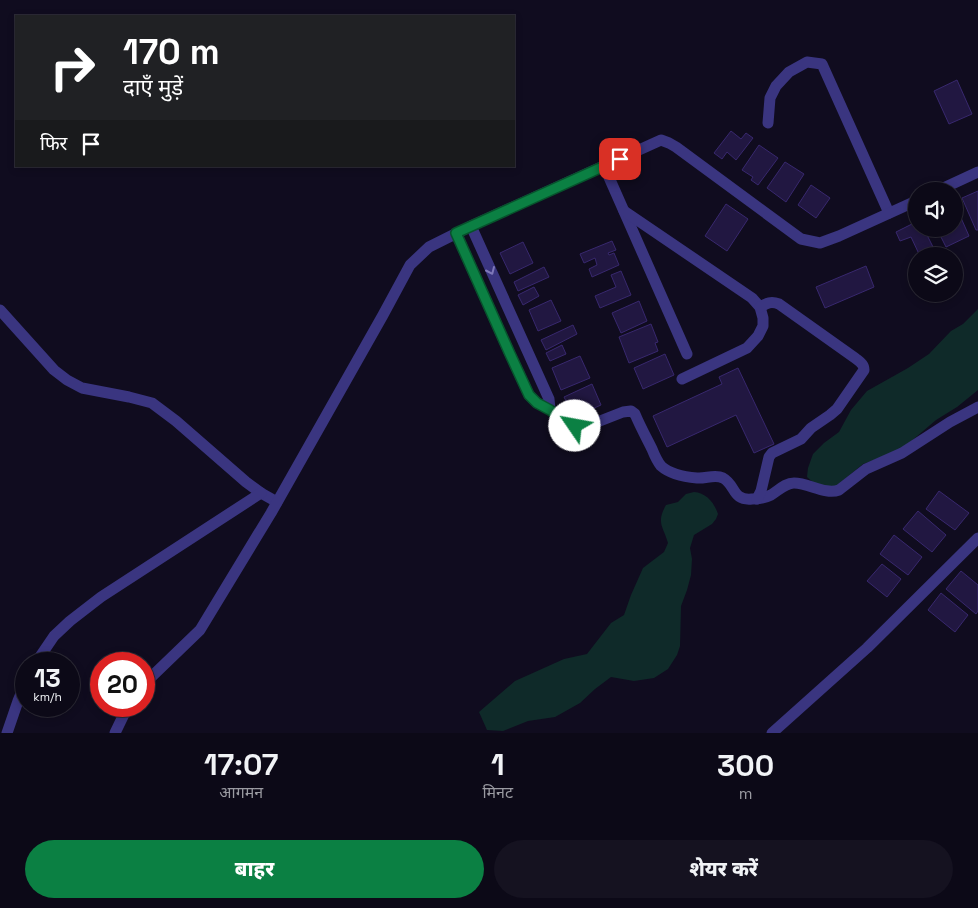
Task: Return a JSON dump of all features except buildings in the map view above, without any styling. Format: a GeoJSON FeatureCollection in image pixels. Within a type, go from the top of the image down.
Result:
{"type":"FeatureCollection","features":[{"type":"Feature","properties":{"kind":"lane"},"geometry":{"type":"LineString","coordinates":[[768,123],[770,98],[776,86],[789,72],[807,62],[822,64],[889,213]]}},
{"type":"Feature","properties":{"kind":"lane"},"geometry":{"type":"LineString","coordinates":[[155,673],[200,630],[277,502],[410,265],[429,246],[661,140],[669,142],[801,239],[820,243],[908,205]]}},
{"type":"Feature","properties":{"kind":"lane"},"geometry":{"type":"LineString","coordinates":[[604,166],[687,354]]}},
{"type":"Feature","properties":{"kind":"lane"},"geometry":{"type":"LineString","coordinates":[[956,182],[978,172]]}},
{"type":"Feature","properties":{"kind":"lane"},"geometry":{"type":"LineString","coordinates":[[624,211],[752,298],[760,307],[763,326],[758,336],[747,348],[682,379]]}},
{"type":"Feature","properties":{"kind":"lane"},"geometry":{"type":"LineString","coordinates":[[471,226],[549,399],[550,410]]}},
{"type":"Feature","properties":{"kind":"lane"},"geometry":{"type":"LineString","coordinates":[[456,233],[529,395],[537,403],[575,426],[582,428],[623,412],[631,411],[635,414],[662,467],[673,473],[698,479],[720,477],[726,480],[739,498],[757,499],[768,496],[793,483],[805,484],[829,491],[839,490],[866,469],[902,453],[950,422],[978,407]]}},
{"type":"Feature","properties":{"kind":"lane"},"geometry":{"type":"LineString","coordinates":[[757,499],[761,491],[769,456],[801,439],[807,431],[830,416],[864,370],[862,363],[856,358],[779,304],[770,302],[760,307]]}},
{"type":"Feature","properties":{"kind":"lane"},"geometry":{"type":"LineString","coordinates":[[0,310],[54,370],[67,380],[82,388],[152,403],[176,421],[246,482],[277,502]]}},
{"type":"Feature","properties":{"kind":"lane"},"geometry":{"type":"LineString","coordinates":[[43,652],[54,636],[70,621],[101,598],[261,493]]}},
{"type":"Feature","properties":{"kind":"lane"},"geometry":{"type":"LineString","coordinates":[[772,733],[867,648],[978,538]]}},
{"type":"Feature","properties":{"kind":"lane"},"geometry":{"type":"LineString","coordinates":[[7,733],[15,710]]}},
{"type":"Feature","properties":{"kind":"lane"},"geometry":{"type":"LineString","coordinates":[[115,733],[123,717]]}},
{"type":"Feature","properties":{"kind":"green space"},"geometry":{"type":"Polygon","coordinates":[[[978,309],[978,390],[957,407],[936,420],[909,443],[894,453],[863,464],[831,490],[815,484],[807,477],[813,454],[839,432],[851,410],[867,391],[929,354],[951,331],[963,324],[978,309]]]}},
{"type":"Feature","properties":{"kind":"green space"},"geometry":{"type":"Polygon","coordinates":[[[694,492],[702,494],[709,499],[718,514],[712,524],[694,535],[690,548],[692,559],[691,575],[681,606],[680,646],[677,655],[668,669],[654,678],[634,681],[611,677],[580,703],[555,717],[528,721],[503,731],[487,730],[479,712],[515,681],[564,659],[587,654],[611,623],[624,615],[643,568],[664,552],[668,543],[661,520],[666,505],[678,502],[686,494],[694,492]]]}},
{"type":"Feature","properties":{"kind":"route"},"geometry":{"type":"LineString","coordinates":[[575,426],[537,403],[529,395],[456,233],[620,159]]}}]}
